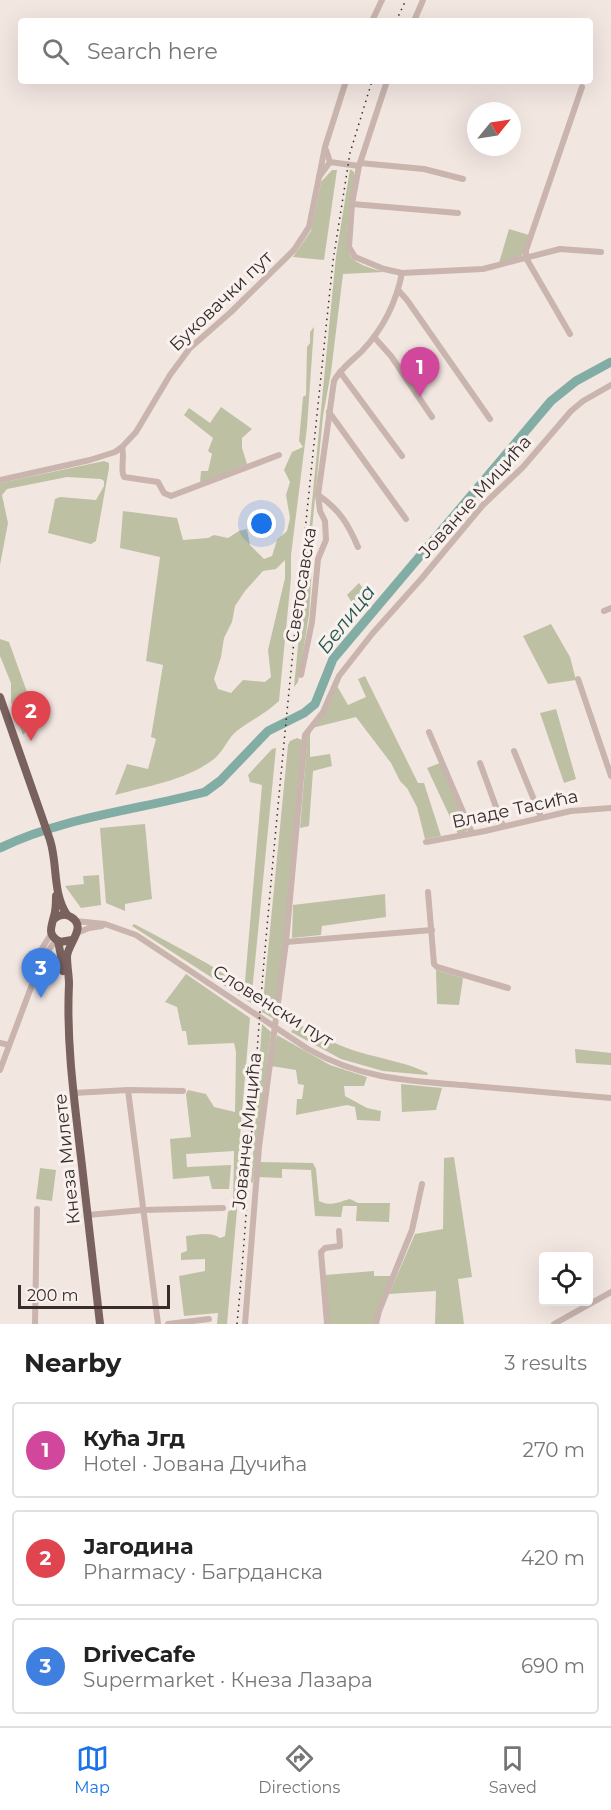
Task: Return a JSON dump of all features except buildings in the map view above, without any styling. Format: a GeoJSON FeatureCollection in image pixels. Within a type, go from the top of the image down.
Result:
{"type":"FeatureCollection","features":[{"type":"Feature","properties":{"kind":"main road"},"geometry":{"type":"LineString","coordinates":[[0,697],[50,840],[56,888],[54,919],[50,926],[55,939],[66,943],[75,937],[75,921],[67,915],[56,888]]}},
{"type":"Feature","properties":{"kind":"main road"},"geometry":{"type":"LineString","coordinates":[[54,919],[67,915]]}},
{"type":"Feature","properties":{"kind":"main road","name":"Кнеза Милете"},"geometry":{"type":"LineString","coordinates":[[75,937],[67,954],[69,1042],[100,1324]]}},
{"type":"Feature","properties":{"kind":"main road","name":"Кнеза Милете"},"geometry":{"type":"LineString","coordinates":[[55,939],[68,991]]}},
{"type":"Feature","properties":{"kind":"main road"},"geometry":{"type":"LineString","coordinates":[[40,965],[47,962],[54,963],[64,973]]}},
{"type":"Feature","properties":{"kind":"street"},"geometry":{"type":"LineString","coordinates":[[373,18],[382,0]]}},
{"type":"Feature","properties":{"kind":"street"},"geometry":{"type":"LineString","coordinates":[[415,18],[423,0]]}},
{"type":"Feature","properties":{"kind":"street","name":"Буковачки пут"},"geometry":{"type":"LineString","coordinates":[[0,480],[90,460],[115,452],[136,432],[170,375],[190,348],[231,312],[300,242],[309,227],[325,147],[345,84]]}},
{"type":"Feature","properties":{"kind":"street"},"geometry":{"type":"LineString","coordinates":[[386,84],[360,165],[352,204],[349,242],[353,254],[384,269],[402,273],[483,269],[560,249],[602,252]]}},
{"type":"Feature","properties":{"kind":"street"},"geometry":{"type":"LineString","coordinates":[[570,334],[526,258],[526,250],[582,87]]}},
{"type":"Feature","properties":{"kind":"street"},"geometry":{"type":"LineString","coordinates":[[325,147],[330,162]]}},
{"type":"Feature","properties":{"kind":"street"},"geometry":{"type":"LineString","coordinates":[[330,162],[424,169],[463,179]]}},
{"type":"Feature","properties":{"kind":"street"},"geometry":{"type":"LineString","coordinates":[[318,177],[330,162]]}},
{"type":"Feature","properties":{"kind":"street"},"geometry":{"type":"LineString","coordinates":[[352,204],[458,213]]}},
{"type":"Feature","properties":{"kind":"street","name":"Светосавска"},"geometry":{"type":"LineString","coordinates":[[301,675],[312,622],[318,559],[326,540],[326,521],[320,511],[318,495],[334,381],[374,337],[389,315],[399,291],[402,273]]}},
{"type":"Feature","properties":{"kind":"street"},"geometry":{"type":"LineString","coordinates":[[399,291],[490,419]]}},
{"type":"Feature","properties":{"kind":"street"},"geometry":{"type":"LineString","coordinates":[[374,337],[391,356],[432,417]]}},
{"type":"Feature","properties":{"kind":"street"},"geometry":{"type":"LineString","coordinates":[[340,372],[402,456]]}},
{"type":"Feature","properties":{"kind":"street","name":"Јованче Мицића"},"geometry":{"type":"LineString","coordinates":[[245,1324],[259,1147],[286,942],[305,735],[322,712],[339,676],[372,633],[483,505],[524,467],[571,411],[611,386]]}},
{"type":"Feature","properties":{"kind":"street"},"geometry":{"type":"LineString","coordinates":[[329,412],[406,519]]}},
{"type":"Feature","properties":{"kind":"street"},"geometry":{"type":"LineString","coordinates":[[122,447],[124,477],[158,482],[164,493],[171,496],[279,455]]}},
{"type":"Feature","properties":{"kind":"street"},"geometry":{"type":"LineString","coordinates":[[318,495],[337,510],[352,531],[358,547]]}},
{"type":"Feature","properties":{"kind":"street"},"geometry":{"type":"LineString","coordinates":[[578,679],[611,776]]}},
{"type":"Feature","properties":{"kind":"street"},"geometry":{"type":"LineString","coordinates":[[429,732],[472,833]]}},
{"type":"Feature","properties":{"kind":"street"},"geometry":{"type":"LineString","coordinates":[[514,751],[541,817]]}},
{"type":"Feature","properties":{"kind":"street"},"geometry":{"type":"LineString","coordinates":[[480,763],[503,826]]}},
{"type":"Feature","properties":{"kind":"street","name":"Владе Тасића"},"geometry":{"type":"LineString","coordinates":[[426,842],[572,810],[611,808]]}},
{"type":"Feature","properties":{"kind":"street"},"geometry":{"type":"LineString","coordinates":[[428,892],[434,964],[437,967],[508,988]]}},
{"type":"Feature","properties":{"kind":"street","name":"Словенски пут"},"geometry":{"type":"LineString","coordinates":[[75,921],[109,925],[136,935],[321,1057],[373,1076],[611,1098]]}},
{"type":"Feature","properties":{"kind":"street"},"geometry":{"type":"LineString","coordinates":[[75,937],[88,928],[109,925]]}},
{"type":"Feature","properties":{"kind":"street"},"geometry":{"type":"LineString","coordinates":[[286,942],[432,930]]}},
{"type":"Feature","properties":{"kind":"street"},"geometry":{"type":"LineString","coordinates":[[0,1070],[36,974],[55,939]]}},
{"type":"Feature","properties":{"kind":"street"},"geometry":{"type":"LineString","coordinates":[[36,974],[41,950],[55,939]]}},
{"type":"Feature","properties":{"kind":"street"},"geometry":{"type":"LineString","coordinates":[[0,1043],[9,1045]]}},
{"type":"Feature","properties":{"kind":"street"},"geometry":{"type":"LineString","coordinates":[[74,1093],[128,1090],[183,1091]]}},
{"type":"Feature","properties":{"kind":"street"},"geometry":{"type":"LineString","coordinates":[[128,1090],[158,1324]]}},
{"type":"Feature","properties":{"kind":"street"},"geometry":{"type":"LineString","coordinates":[[376,1324],[379,1311],[412,1230],[422,1184]]}},
{"type":"Feature","properties":{"kind":"street"},"geometry":{"type":"LineString","coordinates":[[88,1215],[142,1210],[224,1208]]}},
{"type":"Feature","properties":{"kind":"street"},"geometry":{"type":"LineString","coordinates":[[35,1324],[37,1209]]}},
{"type":"Feature","properties":{"kind":"street"},"geometry":{"type":"LineString","coordinates":[[327,1324],[321,1252],[325,1248],[340,1246],[339,1231]]}},
{"type":"Feature","properties":{"kind":"street"},"geometry":{"type":"LineString","coordinates":[[554,1324],[611,1292]]}},
{"type":"Feature","properties":{"kind":"street"},"geometry":{"type":"LineString","coordinates":[[168,1324],[209,1319]]}},
{"type":"Feature","properties":{"kind":"green space"},"geometry":{"type":"Polygon","coordinates":[[[350,169],[354,172],[355,177],[347,233],[349,253],[360,264],[384,272],[343,274],[323,416],[310,550],[313,551],[309,615],[298,682],[294,687],[336,256],[350,169]]]}},
{"type":"Feature","properties":{"kind":"green space"},"geometry":{"type":"Polygon","coordinates":[[[332,170],[337,170],[324,260],[293,257],[311,231],[321,182],[332,170]]]}},
{"type":"Feature","properties":{"kind":"green space"},"geometry":{"type":"Polygon","coordinates":[[[509,229],[529,235],[522,256],[499,263],[509,229]]]}},
{"type":"Feature","properties":{"kind":"green space"},"geometry":{"type":"Polygon","coordinates":[[[314,327],[307,427],[291,555],[291,578],[279,701],[243,726],[214,759],[203,766],[167,782],[115,795],[127,764],[148,769],[156,739],[151,737],[163,665],[146,661],[160,557],[120,548],[123,511],[177,518],[183,540],[208,538],[214,535],[228,538],[247,529],[250,545],[264,559],[272,556],[277,540],[287,531],[290,518],[286,495],[290,482],[284,470],[292,452],[303,447],[299,441],[303,397],[306,395],[307,347],[310,343],[310,332],[314,327]],[[285,560],[276,569],[263,571],[235,606],[214,679],[218,689],[231,693],[243,680],[265,682],[271,677],[268,650],[285,578],[285,560]]]}},
{"type":"Feature","properties":{"kind":"green space"},"geometry":{"type":"Polygon","coordinates":[[[221,407],[252,429],[242,438],[242,448],[247,464],[200,483],[201,471],[208,471],[212,454],[208,451],[213,438],[184,415],[189,408],[210,423],[221,407]]]}},
{"type":"Feature","properties":{"kind":"green space"},"geometry":{"type":"Polygon","coordinates":[[[104,461],[109,463],[109,468],[96,541],[91,544],[48,533],[55,499],[60,497],[96,500],[104,486],[104,481],[101,479],[67,477],[7,489],[2,495],[8,523],[0,565],[0,483],[104,461]]]}},
{"type":"Feature","properties":{"kind":"green space"},"geometry":{"type":"Polygon","coordinates":[[[359,583],[372,600],[359,613],[347,595],[359,583]]]}},
{"type":"Feature","properties":{"kind":"green space"},"geometry":{"type":"Polygon","coordinates":[[[551,624],[570,657],[576,680],[548,684],[523,636],[551,624]]]}},
{"type":"Feature","properties":{"kind":"green space"},"geometry":{"type":"Polygon","coordinates":[[[0,639],[9,642],[36,717],[23,735],[11,702],[11,683],[0,656],[0,639]]]}},
{"type":"Feature","properties":{"kind":"green space"},"geometry":{"type":"Polygon","coordinates":[[[365,676],[418,783],[424,783],[441,836],[425,839],[417,807],[407,788],[356,717],[312,728],[310,757],[330,754],[332,766],[313,771],[309,826],[300,828],[308,732],[328,708],[337,686],[348,705],[366,697],[358,679],[365,676]]]}},
{"type":"Feature","properties":{"kind":"green space"},"geometry":{"type":"Polygon","coordinates":[[[556,709],[576,779],[564,783],[540,713],[556,709]]]}},
{"type":"Feature","properties":{"kind":"green space"},"geometry":{"type":"Polygon","coordinates":[[[297,738],[302,740],[283,948],[274,1019],[262,1012],[288,745],[290,741],[297,738]]]}},
{"type":"Feature","properties":{"kind":"green space"},"geometry":{"type":"Polygon","coordinates":[[[276,748],[251,1003],[132,926],[134,924],[240,983],[245,981],[262,785],[250,782],[248,775],[272,749],[276,748]]]}},
{"type":"Feature","properties":{"kind":"green space"},"geometry":{"type":"Polygon","coordinates":[[[440,763],[467,828],[467,831],[458,834],[427,768],[440,763]]]}},
{"type":"Feature","properties":{"kind":"green space"},"geometry":{"type":"Polygon","coordinates":[[[145,824],[152,899],[125,904],[125,911],[106,903],[100,828],[145,824]]]}},
{"type":"Feature","properties":{"kind":"green space"},"geometry":{"type":"Polygon","coordinates":[[[99,875],[101,905],[81,908],[65,886],[84,884],[83,876],[99,875]]]}},
{"type":"Feature","properties":{"kind":"green space"},"geometry":{"type":"Polygon","coordinates":[[[385,894],[386,917],[322,926],[321,935],[292,938],[293,905],[385,894]]]}},
{"type":"Feature","properties":{"kind":"green space"},"geometry":{"type":"Polygon","coordinates":[[[436,970],[463,978],[459,1005],[437,1004],[436,970]]]}},
{"type":"Feature","properties":{"kind":"green space"},"geometry":{"type":"Polygon","coordinates":[[[186,974],[250,1018],[227,1324],[217,1324],[218,1313],[184,1316],[179,1276],[205,1271],[205,1259],[181,1260],[181,1253],[187,1251],[186,1236],[208,1234],[220,1238],[225,1236],[228,1212],[233,1208],[234,1151],[186,1154],[187,1167],[231,1165],[229,1189],[212,1189],[209,1176],[173,1179],[170,1139],[191,1137],[186,1094],[188,1090],[206,1094],[214,1107],[235,1112],[236,1052],[234,1043],[188,1045],[186,1031],[182,1031],[177,1007],[165,1002],[186,974]]]}},
{"type":"Feature","properties":{"kind":"green space"},"geometry":{"type":"Polygon","coordinates":[[[262,1024],[271,1032],[253,1182],[251,1183],[262,1024]]]}},
{"type":"Feature","properties":{"kind":"green space"},"geometry":{"type":"Polygon","coordinates":[[[309,1026],[323,1036],[352,1050],[428,1073],[427,1075],[383,1071],[341,1059],[291,1032],[295,1027],[309,1026]]]}},
{"type":"Feature","properties":{"kind":"green space"},"geometry":{"type":"Polygon","coordinates":[[[277,1035],[330,1065],[367,1077],[364,1086],[344,1086],[345,1096],[367,1108],[381,1111],[380,1121],[357,1120],[355,1107],[347,1105],[296,1115],[297,1099],[302,1099],[304,1085],[298,1084],[296,1070],[271,1066],[277,1035]]]}},
{"type":"Feature","properties":{"kind":"green space"},"geometry":{"type":"Polygon","coordinates":[[[575,1049],[611,1053],[611,1065],[576,1063],[575,1049]]]}},
{"type":"Feature","properties":{"kind":"green space"},"geometry":{"type":"Polygon","coordinates":[[[401,1084],[442,1088],[436,1110],[402,1112],[401,1084]]]}},
{"type":"Feature","properties":{"kind":"green space"},"geometry":{"type":"Polygon","coordinates":[[[454,1157],[472,1277],[458,1279],[464,1324],[435,1324],[436,1291],[389,1294],[415,1234],[443,1229],[444,1158],[454,1157]]]}},
{"type":"Feature","properties":{"kind":"green space"},"geometry":{"type":"Polygon","coordinates":[[[260,1162],[313,1163],[316,1169],[319,1201],[331,1204],[350,1199],[358,1203],[390,1203],[389,1222],[356,1221],[357,1206],[343,1206],[341,1217],[315,1216],[311,1170],[282,1169],[282,1178],[258,1177],[260,1162]]]}},
{"type":"Feature","properties":{"kind":"green space"},"geometry":{"type":"Polygon","coordinates":[[[40,1168],[56,1170],[52,1201],[36,1199],[40,1168]]]}},
{"type":"Feature","properties":{"kind":"green space"},"geometry":{"type":"Polygon","coordinates":[[[374,1271],[374,1276],[391,1276],[373,1324],[329,1324],[325,1275],[374,1271]]]}},
{"type":"Feature","properties":{"kind":"waterway","name":"Белица"},"geometry":{"type":"LineString","coordinates":[[0,848],[24,837],[75,821],[205,792],[220,781],[268,731],[304,713],[315,704],[333,659],[551,401],[576,381],[611,362]]}},
{"type":"Feature","properties":{"kind":"railway"},"geometry":{"type":"LineString","coordinates":[[397,18],[406,0]]}},
{"type":"Feature","properties":{"kind":"railway"},"geometry":{"type":"LineString","coordinates":[[237,1324],[273,864],[333,261],[350,153],[371,84]]}},
{"type":"Feature","properties":{"kind":"place","name":"Кућа Јгд"},"geometry":{"type":"Point","coordinates":[420,397]}},
{"type":"Feature","properties":{"kind":"place","name":"Јагодина"},"geometry":{"type":"Point","coordinates":[31,741]}},
{"type":"Feature","properties":{"kind":"place","name":"DriveCafe"},"geometry":{"type":"Point","coordinates":[41,998]}}]}
